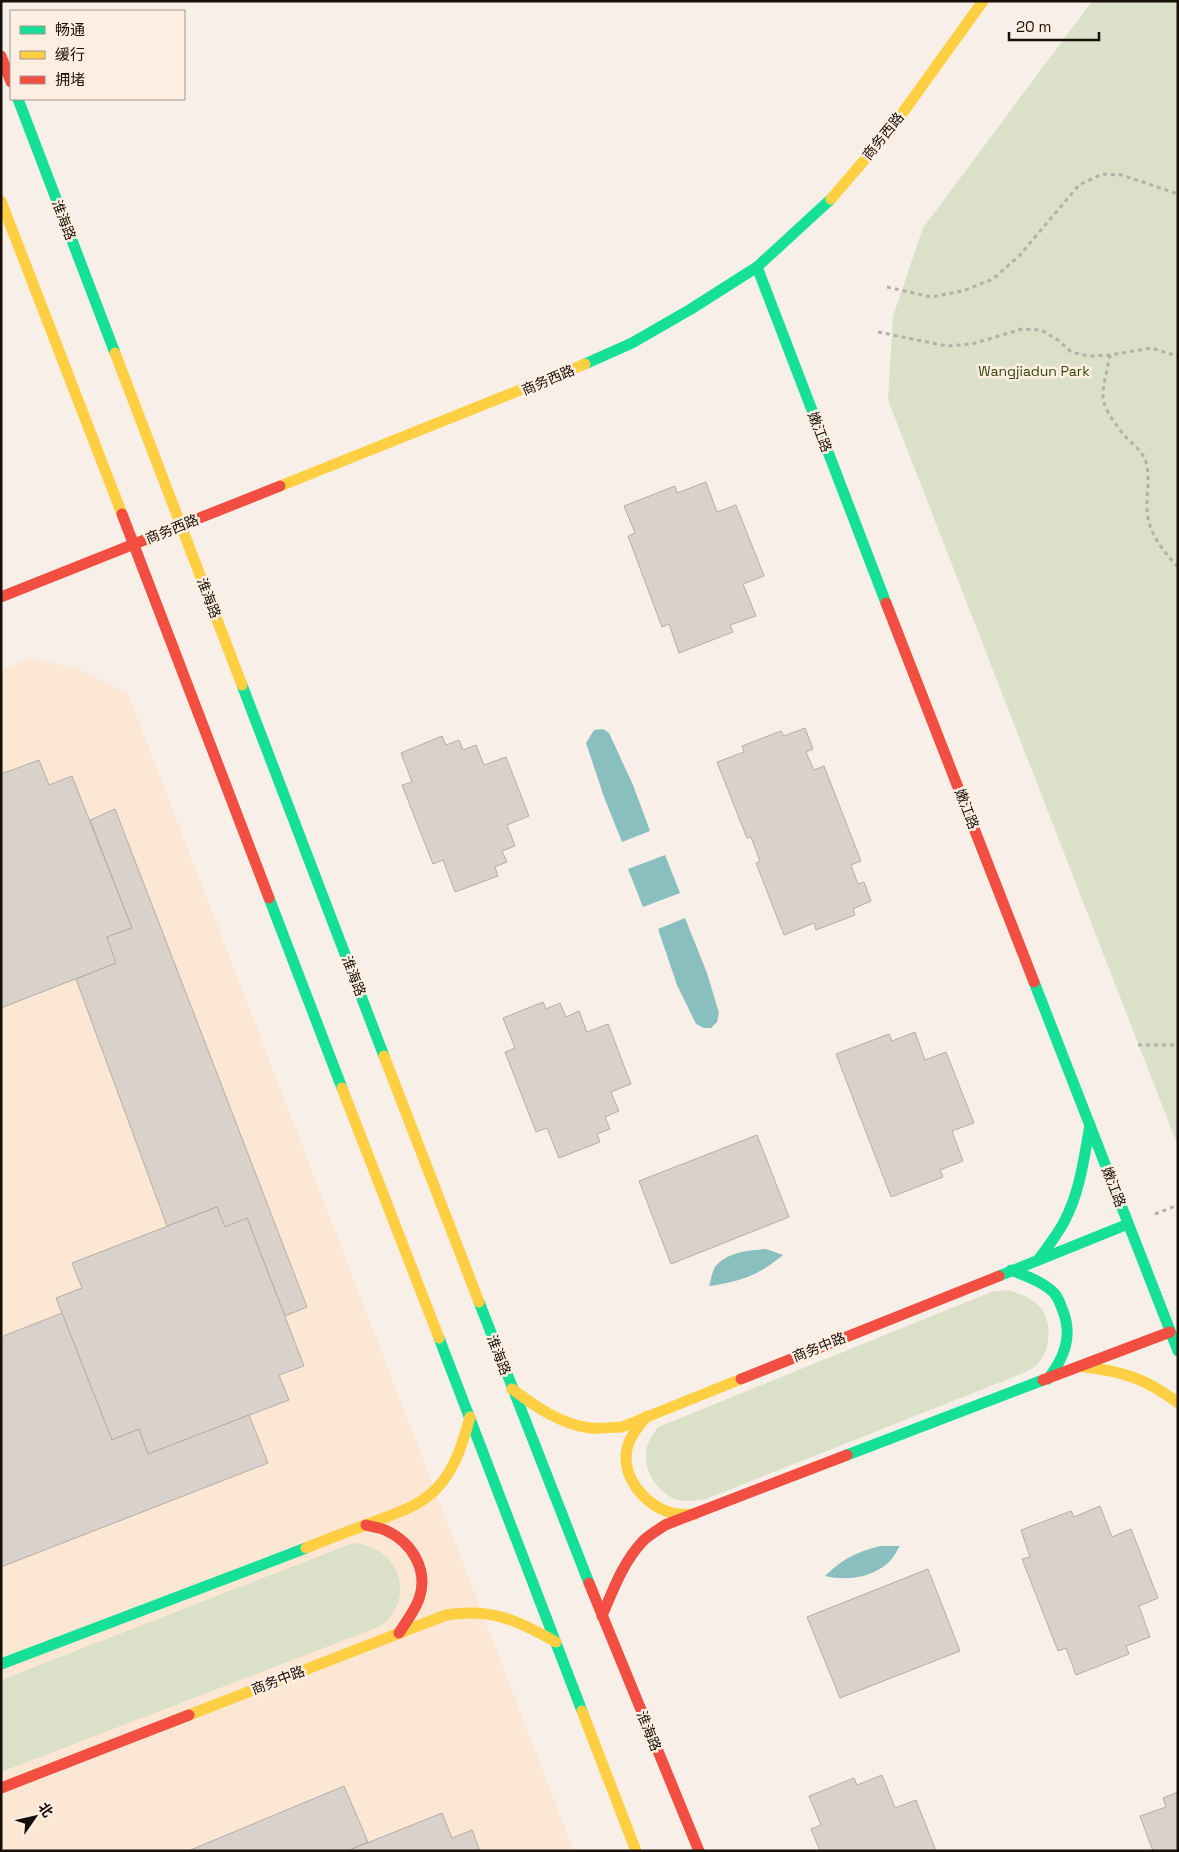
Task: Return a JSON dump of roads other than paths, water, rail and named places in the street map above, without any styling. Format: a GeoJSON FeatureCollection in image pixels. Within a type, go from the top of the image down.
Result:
{"type":"FeatureCollection","features":[{"type":"Feature","properties":{"kind":"street","name":"商务西路"},"geometry":{"type":"LineString","coordinates":[[1,597],[526,389],[624,347],[691,309],[758,267],[825,206],[890,129],[983,1]]}},
{"type":"Feature","properties":{"kind":"street"},"geometry":{"type":"LineString","coordinates":[[1,56],[10,79]]}},
{"type":"Feature","properties":{"kind":"street","name":"淮海路"},"geometry":{"type":"LineString","coordinates":[[18,100],[512,1389],[602,1616],[699,1851]]}},
{"type":"Feature","properties":{"kind":"street"},"geometry":{"type":"LineString","coordinates":[[1,201],[636,1851]]}},
{"type":"Feature","properties":{"kind":"street","name":"嫩江路"},"geometry":{"type":"LineString","coordinates":[[758,267],[838,479],[1178,1352]]}},
{"type":"Feature","properties":{"kind":"street"},"geometry":{"type":"LineString","coordinates":[[1038,1260],[1065,1220],[1075,1196],[1082,1170],[1090,1123]]}},
{"type":"Feature","properties":{"kind":"street","name":"商务中路"},"geometry":{"type":"LineString","coordinates":[[512,1389],[542,1411],[566,1422],[590,1428],[622,1426],[1128,1224]]}},
{"type":"Feature","properties":{"kind":"street"},"geometry":{"type":"LineString","coordinates":[[1010,1270],[1035,1279],[1056,1295],[1068,1321],[1066,1348],[1059,1364],[1048,1379]]}},
{"type":"Feature","properties":{"kind":"street"},"geometry":{"type":"LineString","coordinates":[[602,1616],[625,1565],[644,1540],[665,1525],[1170,1332]]}},
{"type":"Feature","properties":{"kind":"street"},"geometry":{"type":"LineString","coordinates":[[1080,1367],[1114,1370],[1142,1378],[1164,1391],[1178,1403]]}},
{"type":"Feature","properties":{"kind":"street"},"geometry":{"type":"LineString","coordinates":[[647,1416],[633,1433],[626,1450],[627,1465],[634,1486],[647,1500],[663,1510],[674,1514],[695,1514]]}},
{"type":"Feature","properties":{"kind":"street"},"geometry":{"type":"LineString","coordinates":[[1,1664],[412,1507],[431,1494],[449,1473],[461,1448],[470,1417]]}},
{"type":"Feature","properties":{"kind":"street"},"geometry":{"type":"LineString","coordinates":[[366,1525],[385,1530],[403,1541],[416,1556],[423,1573],[421,1593],[414,1610],[399,1633]]}},
{"type":"Feature","properties":{"kind":"street","name":"商务中路"},"geometry":{"type":"LineString","coordinates":[[1,1788],[446,1615],[470,1612],[493,1614],[535,1629],[556,1642]]}},
{"type":"Feature","properties":{"kind":"water"},"geometry":{"type":"Polygon","coordinates":[[[603,729],[609,733],[633,785],[650,831],[622,842],[604,797],[586,743],[594,730],[603,729]]]}},
{"type":"Feature","properties":{"kind":"water"},"geometry":{"type":"Polygon","coordinates":[[[665,855],[680,893],[643,907],[628,869],[665,855]]]}},
{"type":"Feature","properties":{"kind":"water"},"geometry":{"type":"Polygon","coordinates":[[[685,918],[707,973],[719,1013],[717,1022],[711,1028],[704,1028],[696,1024],[677,985],[658,929],[685,918]]]}},
{"type":"Feature","properties":{"kind":"water"},"geometry":{"type":"Polygon","coordinates":[[[766,1249],[783,1255],[757,1273],[740,1280],[709,1286],[715,1267],[725,1258],[739,1253],[766,1249]]]}},
{"type":"Feature","properties":{"kind":"water"},"geometry":{"type":"Polygon","coordinates":[[[880,1546],[900,1546],[890,1561],[874,1572],[850,1578],[825,1576],[850,1557],[880,1546]]]}},
{"type":"Feature","properties":{"kind":"park label","name":"Wangjiadun Park"},"geometry":{"type":"Point","coordinates":[1034,371]}}]}
